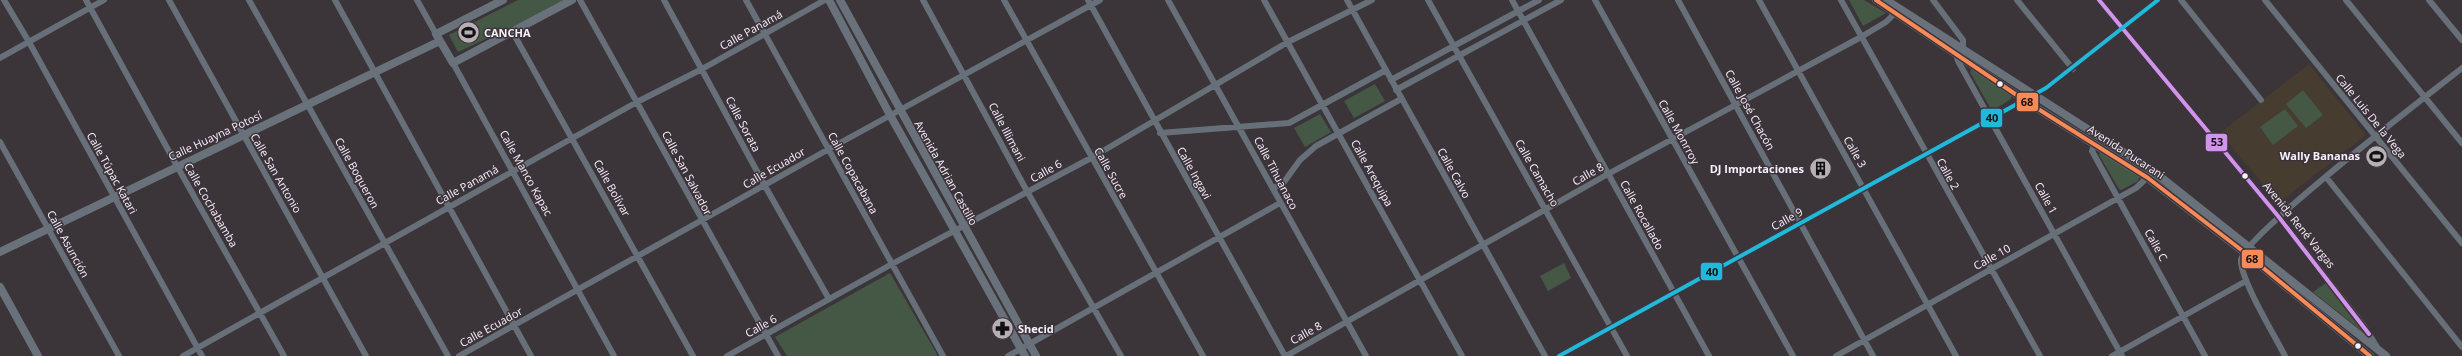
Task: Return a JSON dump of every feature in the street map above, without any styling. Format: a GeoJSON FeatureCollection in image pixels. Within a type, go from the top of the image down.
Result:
{"type":"FeatureCollection","features":[{"type":"Feature","properties":{"kind":"street","name":"Calle Túpac Katari"},"geometry":{"type":"LineString","coordinates":[[4,0],[29,42],[202,356]]}},
{"type":"Feature","properties":{"kind":"street","name":"Calle Cochabamba"},"geometry":{"type":"LineString","coordinates":[[86,0],[177,166],[261,312],[284,356]]}},
{"type":"Feature","properties":{"kind":"street"},"geometry":{"type":"LineString","coordinates":[[0,58],[104,0]]}},
{"type":"Feature","properties":{"kind":"street","name":"Calle San Antonio"},"geometry":{"type":"LineString","coordinates":[[169,0],[242,135],[324,277],[366,356]]}},
{"type":"Feature","properties":{"kind":"street","name":"Calle Boqueron"},"geometry":{"type":"LineString","coordinates":[[249,0],[448,356]]}},
{"type":"Feature","properties":{"kind":"street"},"geometry":{"type":"LineString","coordinates":[[335,0],[448,208],[531,356]]}},
{"type":"Feature","properties":{"kind":"street","name":"Calle Manco Kapac"},"geometry":{"type":"LineString","coordinates":[[417,0],[614,356]]}},
{"type":"Feature","properties":{"kind":"street"},"geometry":{"type":"LineString","coordinates":[[453,63],[572,0]]}},
{"type":"Feature","properties":{"kind":"street","name":"Calle San Salvador"},"geometry":{"type":"LineString","coordinates":[[580,0],[778,356]]}},
{"type":"Feature","properties":{"kind":"street","name":"Calle Sorata"},"geometry":{"type":"LineString","coordinates":[[664,0],[765,186],[830,299]]}},
{"type":"Feature","properties":{"kind":"street","name":"Calle Copacabana"},"geometry":{"type":"LineString","coordinates":[[746,0],[943,356]]}},
{"type":"Feature","properties":{"kind":"street","name":"Calle Panamá"},"geometry":{"type":"LineString","coordinates":[[183,356],[572,138],[637,102],[702,69],[825,0]]}},
{"type":"Feature","properties":{"kind":"street","name":"Avenida Adrian Castillo"},"geometry":{"type":"LineString","coordinates":[[829,0],[890,115],[1023,353]]}},
{"type":"Feature","properties":{"kind":"street","name":"Avenida Adrian Castillo"},"geometry":{"type":"LineString","coordinates":[[840,0],[899,111],[1036,356]]}},
{"type":"Feature","properties":{"kind":"street","name":"Calle Illimani"},"geometry":{"type":"LineString","coordinates":[[923,0],[1028,193],[1121,356]]}},
{"type":"Feature","properties":{"kind":"street","name":"Calle Sucre"},"geometry":{"type":"LineString","coordinates":[[1004,0],[1203,356]]}},
{"type":"Feature","properties":{"kind":"street","name":"Calle Ecuador"},"geometry":{"type":"LineString","coordinates":[[459,356],[890,115],[965,75],[1089,3],[1100,0]]}},
{"type":"Feature","properties":{"kind":"street","name":"Calle Tihuanaco"},"geometry":{"type":"LineString","coordinates":[[1168,0],[1274,188],[1280,202],[1366,356]]}},
{"type":"Feature","properties":{"kind":"street","name":"Calle Arequipa"},"geometry":{"type":"LineString","coordinates":[[1264,0],[1462,356]]}},
{"type":"Feature","properties":{"kind":"street","name":"Calle Calvo"},"geometry":{"type":"LineString","coordinates":[[1347,0],[1545,356]]}},
{"type":"Feature","properties":{"kind":"street","name":"Calle 6"},"geometry":{"type":"LineString","coordinates":[[727,356],[892,264],[1028,193],[1091,158],[1288,42],[1372,0]]}},
{"type":"Feature","properties":{"kind":"street","name":"Calle Camacho"},"geometry":{"type":"LineString","coordinates":[[1428,0],[1627,356]]}},
{"type":"Feature","properties":{"kind":"street","name":"Calle Rocallado"},"geometry":{"type":"LineString","coordinates":[[1512,0],[1709,356]]}},
{"type":"Feature","properties":{"kind":"street"},"geometry":{"type":"LineString","coordinates":[[1391,80],[1539,0]]}},
{"type":"Feature","properties":{"kind":"street"},"geometry":{"type":"LineString","coordinates":[[1396,90],[1561,0]]}},
{"type":"Feature","properties":{"kind":"street","name":"Calle Monrroy"},"geometry":{"type":"LineString","coordinates":[[1595,0],[1671,140],[1793,356]]}},
{"type":"Feature","properties":{"kind":"street","name":"Calle José Chacón"},"geometry":{"type":"LineString","coordinates":[[1678,0],[1801,222],[1873,356]]}},
{"type":"Feature","properties":{"kind":"street","name":"Calle 3"},"geometry":{"type":"LineString","coordinates":[[1759,0],[1956,356]]}},
{"type":"Feature","properties":{"kind":"street","name":"Calle 2"},"geometry":{"type":"LineString","coordinates":[[1841,0],[1990,270],[2040,356]]}},
{"type":"Feature","properties":{"kind":"street","name":"Avenida Pucarani"},"geometry":{"type":"LineString","coordinates":[[1876,0],[1897,11],[1959,52],[2153,170],[2369,355]]}},
{"type":"Feature","properties":{"kind":"street","name":"Avenida Pucarani"},"geometry":{"type":"LineString","coordinates":[[1886,0],[1897,11]]}},
{"type":"Feature","properties":{"kind":"street","name":"Calle 1"},"geometry":{"type":"LineString","coordinates":[[1933,0],[1963,40],[1958,61],[2121,354]]}},
{"type":"Feature","properties":{"kind":"street"},"geometry":{"type":"LineString","coordinates":[[2017,0],[2073,69]]}},
{"type":"Feature","properties":{"kind":"street","name":"Avenida René Vargas"},"geometry":{"type":"LineString","coordinates":[[2099,0],[2278,216],[2364,326],[2377,347],[2386,356]]}},
{"type":"Feature","properties":{"kind":"street","name":"Calle 9"},"geometry":{"type":"LineString","coordinates":[[1559,356],[1925,153],[2033,96],[2073,69],[2158,0]]}},
{"type":"Feature","properties":{"kind":"street"},"geometry":{"type":"LineString","coordinates":[[2181,0],[2261,100]]}},
{"type":"Feature","properties":{"kind":"street","name":"Calle Luis De la Vega"},"geometry":{"type":"LineString","coordinates":[[2265,0],[2462,243]]}},
{"type":"Feature","properties":{"kind":"street"},"geometry":{"type":"LineString","coordinates":[[2346,0],[2462,143]]}},
{"type":"Feature","properties":{"kind":"street"},"geometry":{"type":"LineString","coordinates":[[2429,0],[2462,40]]}},
{"type":"Feature","properties":{"kind":"street","name":"Calle Huayna Potosí"},"geometry":{"type":"LineString","coordinates":[[0,252],[375,72],[438,38],[501,1]]}},
{"type":"Feature","properties":{"kind":"street","name":"Calle Ingavi"},"geometry":{"type":"LineString","coordinates":[[1089,3],[1160,133],[1286,356]]}},
{"type":"Feature","properties":{"kind":"street","name":"Calle 8"},"geometry":{"type":"LineString","coordinates":[[1286,356],[1608,174],[1861,37],[1886,22],[1897,11]]}},
{"type":"Feature","properties":{"kind":"street","name":"Calle Bolívar"},"geometry":{"type":"LineString","coordinates":[[512,32],[639,256],[693,356]]}},
{"type":"Feature","properties":{"kind":"street","name":"Avenida Pucarani"},"geometry":{"type":"LineString","coordinates":[[1959,52],[2024,100],[2148,178],[2247,249],[2377,347]]}},
{"type":"Feature","properties":{"kind":"street"},"geometry":{"type":"LineString","coordinates":[[2285,356],[2246,281],[2241,261],[2247,249],[2278,216],[2462,68]]}},
{"type":"Feature","properties":{"kind":"street"},"geometry":{"type":"LineString","coordinates":[[1160,133],[1289,123],[1386,70]]}},
{"type":"Feature","properties":{"kind":"street"},"geometry":{"type":"LineString","coordinates":[[1274,188],[1284,182],[1306,153],[1401,98]]}},
{"type":"Feature","properties":{"kind":"street","name":"Calle Asunción"},"geometry":{"type":"LineString","coordinates":[[0,142],[119,356]]}},
{"type":"Feature","properties":{"kind":"street","name":"Calle C"},"geometry":{"type":"LineString","coordinates":[[2094,144],[2092,151],[2205,356]]}},
{"type":"Feature","properties":{"kind":"street","name":"Calle 10"},"geometry":{"type":"LineString","coordinates":[[1836,356],[2118,198],[2148,178],[2153,170]]}},
{"type":"Feature","properties":{"kind":"street"},"geometry":{"type":"LineString","coordinates":[[2326,177],[2462,347]]}},
{"type":"Feature","properties":{"kind":"street"},"geometry":{"type":"LineString","coordinates":[[1008,356],[1023,353],[1029,345],[1220,239],[1280,202]]}},
{"type":"Feature","properties":{"kind":"street"},"geometry":{"type":"LineString","coordinates":[[2112,356],[2121,354],[2246,281]]}},
{"type":"Feature","properties":{"kind":"street"},"geometry":{"type":"LineString","coordinates":[[0,287],[38,356]]}},
{"type":"Feature","properties":{"kind":"street"},"geometry":{"type":"LineString","coordinates":[[2369,355],[2377,347]]}},
{"type":"Feature","properties":{"kind":"shaded area"},"geometry":{"type":"Polygon","coordinates":[[[2309,64],[2366,135],[2279,203],[2220,133],[2309,64]]]}},
{"type":"Feature","properties":{"kind":"green space"},"geometry":{"type":"Polygon","coordinates":[[[518,0],[564,0],[559,5],[458,52],[449,35],[518,0]]]}},
{"type":"Feature","properties":{"kind":"green space"},"geometry":{"type":"Polygon","coordinates":[[[1849,0],[1864,0],[1886,13],[1863,26],[1849,0]]]}},
{"type":"Feature","properties":{"kind":"green space"},"geometry":{"type":"Polygon","coordinates":[[[1972,69],[2011,95],[2011,99],[1992,111],[1970,72],[1972,69]]]}},
{"type":"Feature","properties":{"kind":"green space"},"geometry":{"type":"Polygon","coordinates":[[[1375,84],[1385,101],[1354,118],[1344,101],[1375,84]]]}},
{"type":"Feature","properties":{"kind":"green space"},"geometry":{"type":"Polygon","coordinates":[[[2303,90],[2323,115],[2306,128],[2286,104],[2303,90]]]}},
{"type":"Feature","properties":{"kind":"green space"},"geometry":{"type":"Polygon","coordinates":[[[2285,109],[2298,126],[2273,145],[2260,127],[2285,109]]]}},
{"type":"Feature","properties":{"kind":"green space"},"geometry":{"type":"Polygon","coordinates":[[[1320,114],[1331,132],[1305,147],[1294,128],[1320,114]]]}},
{"type":"Feature","properties":{"kind":"green space"},"geometry":{"type":"Polygon","coordinates":[[[2100,152],[2139,177],[2138,181],[2121,190],[2119,189],[2099,155],[2100,152]]]}},
{"type":"Feature","properties":{"kind":"green space"},"geometry":{"type":"Polygon","coordinates":[[[1564,263],[1571,278],[1548,291],[1540,276],[1564,263]]]}},
{"type":"Feature","properties":{"kind":"green space"},"geometry":{"type":"Polygon","coordinates":[[[890,273],[938,356],[787,356],[775,337],[890,273]]]}},
{"type":"Feature","properties":{"kind":"green space"},"geometry":{"type":"Polygon","coordinates":[[[2326,283],[2365,330],[2362,331],[2313,292],[2326,283]]]}},
{"type":"Feature","properties":{"kind":"transit line","name":"68"},"geometry":{"type":"LineString","coordinates":[[1876,0],[2024,100],[2148,178],[2244,252],[2370,356]]}},
{"type":"Feature","properties":{"kind":"transit line","name":"53"},"geometry":{"type":"LineString","coordinates":[[2099,0],[2278,216],[2369,334]]}},
{"type":"Feature","properties":{"kind":"transit line","name":"40"},"geometry":{"type":"LineString","coordinates":[[1559,356],[2046,88],[2158,0]]}},
{"type":"Feature","properties":{"kind":"place","name":"CANCHA"},"geometry":{"type":"Point","coordinates":[469,33]}},
{"type":"Feature","properties":{"kind":"place","name":"Wally Bananas"},"geometry":{"type":"Point","coordinates":[2376,156]}},
{"type":"Feature","properties":{"kind":"place","name":"DJ Importaciones"},"geometry":{"type":"Point","coordinates":[1820,169]}},
{"type":"Feature","properties":{"kind":"place","name":"Shecid"},"geometry":{"type":"Point","coordinates":[1003,329]}}]}
